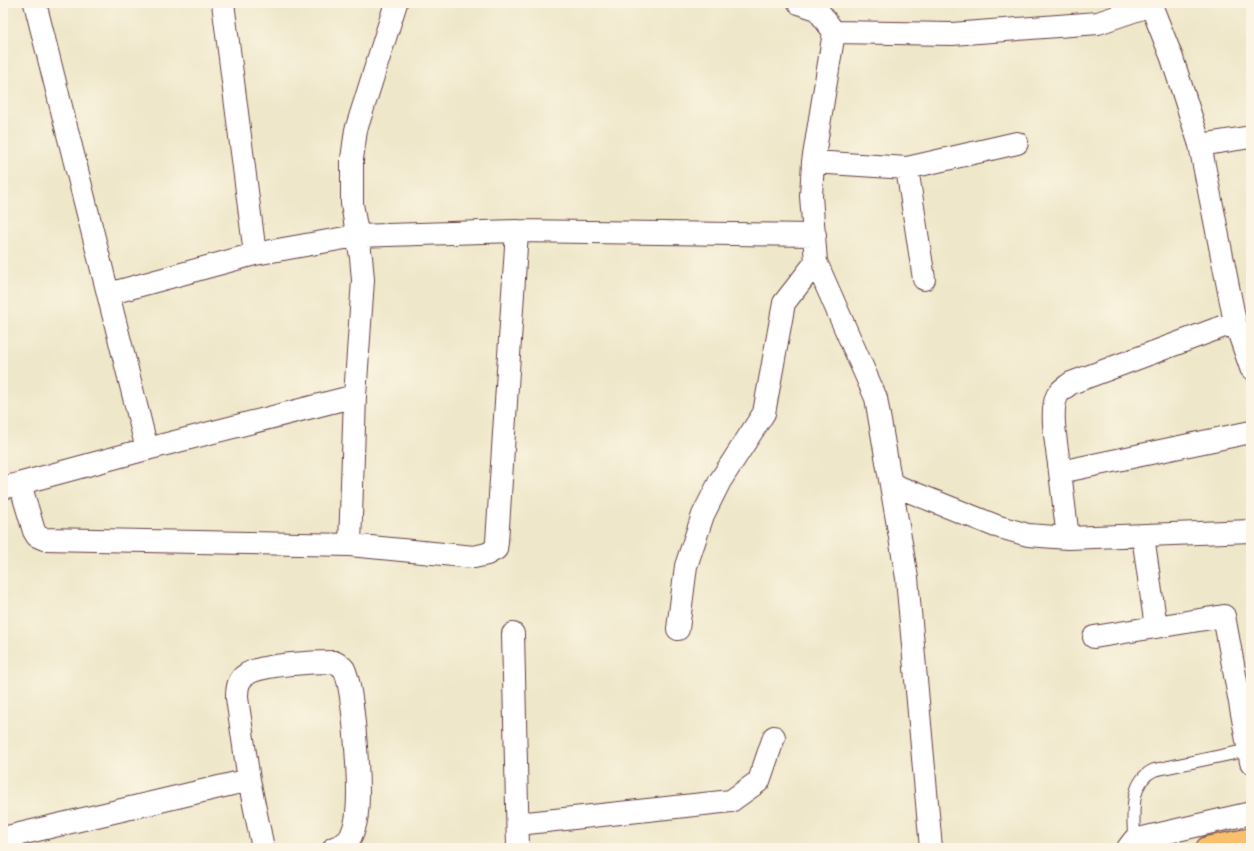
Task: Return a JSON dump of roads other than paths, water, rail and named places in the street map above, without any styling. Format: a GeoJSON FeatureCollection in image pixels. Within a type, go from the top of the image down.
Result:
{"type":"FeatureCollection","features":[{"type":"Feature","properties":{"kind":"highway"},"geometry":{"type":"LineString","coordinates":[[1207,848],[1251,840]]}},
{"type":"Feature","properties":{"kind":"street"},"geometry":{"type":"LineString","coordinates":[[35,3],[146,449]]}},
{"type":"Feature","properties":{"kind":"street"},"geometry":{"type":"LineString","coordinates":[[223,3],[255,254]]}},
{"type":"Feature","properties":{"kind":"street"},"geometry":{"type":"LineString","coordinates":[[350,545],[355,396],[363,280],[361,257],[356,236],[352,204],[352,167],[356,130],[396,3]]}},
{"type":"Feature","properties":{"kind":"street"},"geometry":{"type":"LineString","coordinates":[[799,3],[816,9],[834,32],[813,162],[811,196],[816,262],[876,398],[907,578],[931,848]]}},
{"type":"Feature","properties":{"kind":"street"},"geometry":{"type":"LineString","coordinates":[[834,32],[952,34],[1098,23],[1152,4],[1172,58],[1200,145],[1235,322],[1251,368]]}},
{"type":"Feature","properties":{"kind":"street"},"geometry":{"type":"LineString","coordinates":[[1200,145],[1251,137]]}},
{"type":"Feature","properties":{"kind":"street"},"geometry":{"type":"LineString","coordinates":[[813,162],[907,168],[1017,143]]}},
{"type":"Feature","properties":{"kind":"street"},"geometry":{"type":"LineString","coordinates":[[907,168],[924,279]]}},
{"type":"Feature","properties":{"kind":"street"},"geometry":{"type":"LineString","coordinates":[[108,294],[255,254],[356,236],[517,231],[815,235]]}},
{"type":"Feature","properties":{"kind":"street"},"geometry":{"type":"LineString","coordinates":[[355,396],[146,449],[12,486],[37,536],[44,539],[350,545],[474,557],[487,554],[496,549],[517,231]]}},
{"type":"Feature","properties":{"kind":"street"},"geometry":{"type":"LineString","coordinates":[[678,629],[686,566],[703,516],[720,481],[764,413],[784,303],[816,262]]}},
{"type":"Feature","properties":{"kind":"street"},"geometry":{"type":"LineString","coordinates":[[1068,538],[1054,410],[1058,395],[1071,383],[1235,322]]}},
{"type":"Feature","properties":{"kind":"street"},"geometry":{"type":"LineString","coordinates":[[1060,472],[1251,432]]}},
{"type":"Feature","properties":{"kind":"street"},"geometry":{"type":"LineString","coordinates":[[891,484],[1002,528],[1028,535],[1068,538],[1251,531]]}},
{"type":"Feature","properties":{"kind":"street"},"geometry":{"type":"LineString","coordinates":[[1143,536],[1156,627]]}},
{"type":"Feature","properties":{"kind":"street"},"geometry":{"type":"LineString","coordinates":[[1094,637],[1224,616],[1250,756]]}},
{"type":"Feature","properties":{"kind":"street"},"geometry":{"type":"LineString","coordinates":[[513,634],[518,848]]}},
{"type":"Feature","properties":{"kind":"street"},"geometry":{"type":"LineString","coordinates":[[264,848],[249,780],[237,698],[237,688],[248,672],[266,668],[317,662],[334,662],[340,665],[348,683],[353,714],[357,813],[351,837],[346,842],[334,848]]}},
{"type":"Feature","properties":{"kind":"street"},"geometry":{"type":"LineString","coordinates":[[518,824],[731,801],[759,781],[774,737]]}},
{"type":"Feature","properties":{"kind":"street"},"geometry":{"type":"LineString","coordinates":[[3,838],[249,780]]}},
{"type":"Feature","properties":{"kind":"street"},"geometry":{"type":"LineString","coordinates":[[1131,844],[1251,813]]}},
{"type":"Feature","properties":{"kind":"lane"},"geometry":{"type":"LineString","coordinates":[[1131,844],[1136,790],[1147,773],[1154,770],[1250,756]]}}]}
